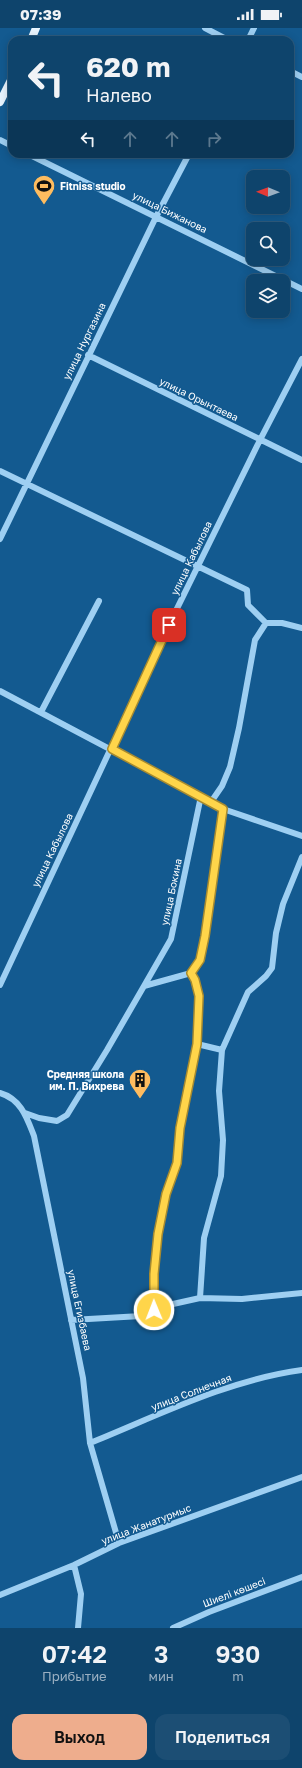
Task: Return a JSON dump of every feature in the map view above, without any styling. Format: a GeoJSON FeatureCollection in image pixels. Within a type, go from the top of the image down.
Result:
{"type":"FeatureCollection","features":[{"type":"Feature","properties":{"kind":"main road"},"geometry":{"type":"LineString","coordinates":[[0,102],[8,86]]}},
{"type":"Feature","properties":{"kind":"street"},"geometry":{"type":"LineString","coordinates":[[205,28],[220,36]]}},
{"type":"Feature","properties":{"kind":"street","name":"улица Бижанова"},"geometry":{"type":"LineString","coordinates":[[36,158],[302,289]]}},
{"type":"Feature","properties":{"kind":"street","name":"улица Нургазина"},"geometry":{"type":"LineString","coordinates":[[0,539],[88,355],[187,158]]}},
{"type":"Feature","properties":{"kind":"street","name":"улица Орынтаева"},"geometry":{"type":"LineString","coordinates":[[88,355],[302,460]]}},
{"type":"Feature","properties":{"kind":"street","name":"улица Кабылова"},"geometry":{"type":"LineString","coordinates":[[0,985],[25,929],[112,749],[197,567],[302,359]]}},
{"type":"Feature","properties":{"kind":"street"},"geometry":{"type":"LineString","coordinates":[[0,471],[247,590],[248,605],[266,623],[282,623],[302,628]]}},
{"type":"Feature","properties":{"kind":"street"},"geometry":{"type":"LineString","coordinates":[[41,712],[99,601]]}},
{"type":"Feature","properties":{"kind":"street"},"geometry":{"type":"LineString","coordinates":[[211,802],[222,786],[230,767],[239,728],[255,640],[266,623]]}},
{"type":"Feature","properties":{"kind":"street"},"geometry":{"type":"LineString","coordinates":[[0,691],[201,796],[223,809],[302,836]]}},
{"type":"Feature","properties":{"kind":"street","name":"улица Бокина"},"geometry":{"type":"LineString","coordinates":[[25,1113],[39,1118],[57,1121],[67,1115],[108,1050],[171,939],[201,796]]}},
{"type":"Feature","properties":{"kind":"street"},"geometry":{"type":"LineString","coordinates":[[144,986],[191,973],[200,960],[205,936],[223,809]]}},
{"type":"Feature","properties":{"kind":"street"},"geometry":{"type":"LineString","coordinates":[[200,1298],[204,1238],[221,1176],[223,1140],[219,1091],[222,1050],[250,990],[263,979],[272,968],[276,933],[283,904],[302,857]]}},
{"type":"Feature","properties":{"kind":"street"},"geometry":{"type":"LineString","coordinates":[[154,1310],[154,1274],[158,1234],[166,1194],[177,1163],[180,1128],[197,1044],[199,996],[195,980],[191,973]]}},
{"type":"Feature","properties":{"kind":"street"},"geometry":{"type":"LineString","coordinates":[[197,1044],[222,1050]]}},
{"type":"Feature","properties":{"kind":"street","name":"улица Егизбаева"},"geometry":{"type":"LineString","coordinates":[[0,1093],[15,1101],[25,1113],[34,1136],[83,1378],[90,1443],[119,1543]]}},
{"type":"Feature","properties":{"kind":"street"},"geometry":{"type":"LineString","coordinates":[[72,1320],[141,1316],[173,1304],[200,1298],[242,1299],[302,1293]]}},
{"type":"Feature","properties":{"kind":"street","name":"улица Солнечная"},"geometry":{"type":"LineString","coordinates":[[90,1443],[239,1384],[277,1373],[302,1370]]}},
{"type":"Feature","properties":{"kind":"street","name":"улица Жанатурмыс"},"geometry":{"type":"LineString","coordinates":[[0,1595],[74,1565],[119,1543],[302,1478]]}},
{"type":"Feature","properties":{"kind":"street"},"geometry":{"type":"LineString","coordinates":[[74,1565],[81,1594],[78,1628]]}},
{"type":"Feature","properties":{"kind":"street","name":"Шиелі көшесі"},"geometry":{"type":"LineString","coordinates":[[173,1628],[209,1612],[302,1577]]}},
{"type":"Feature","properties":{"kind":"place","name":"Fitniss studio"},"geometry":{"type":"Point","coordinates":[44,206]}},
{"type":"Feature","properties":{"kind":"place","name":"Средняя школа им. П. Вихрева"},"geometry":{"type":"Point","coordinates":[140,1100]}},
{"type":"Feature","properties":{"kind":"route"},"geometry":{"type":"LineString","coordinates":[[154,1310],[154,1274],[158,1234],[166,1194],[177,1163],[180,1128],[197,1044],[199,996],[195,980],[191,973],[200,960],[205,936],[215,856],[223,809],[112,749],[169,625]]}}]}
